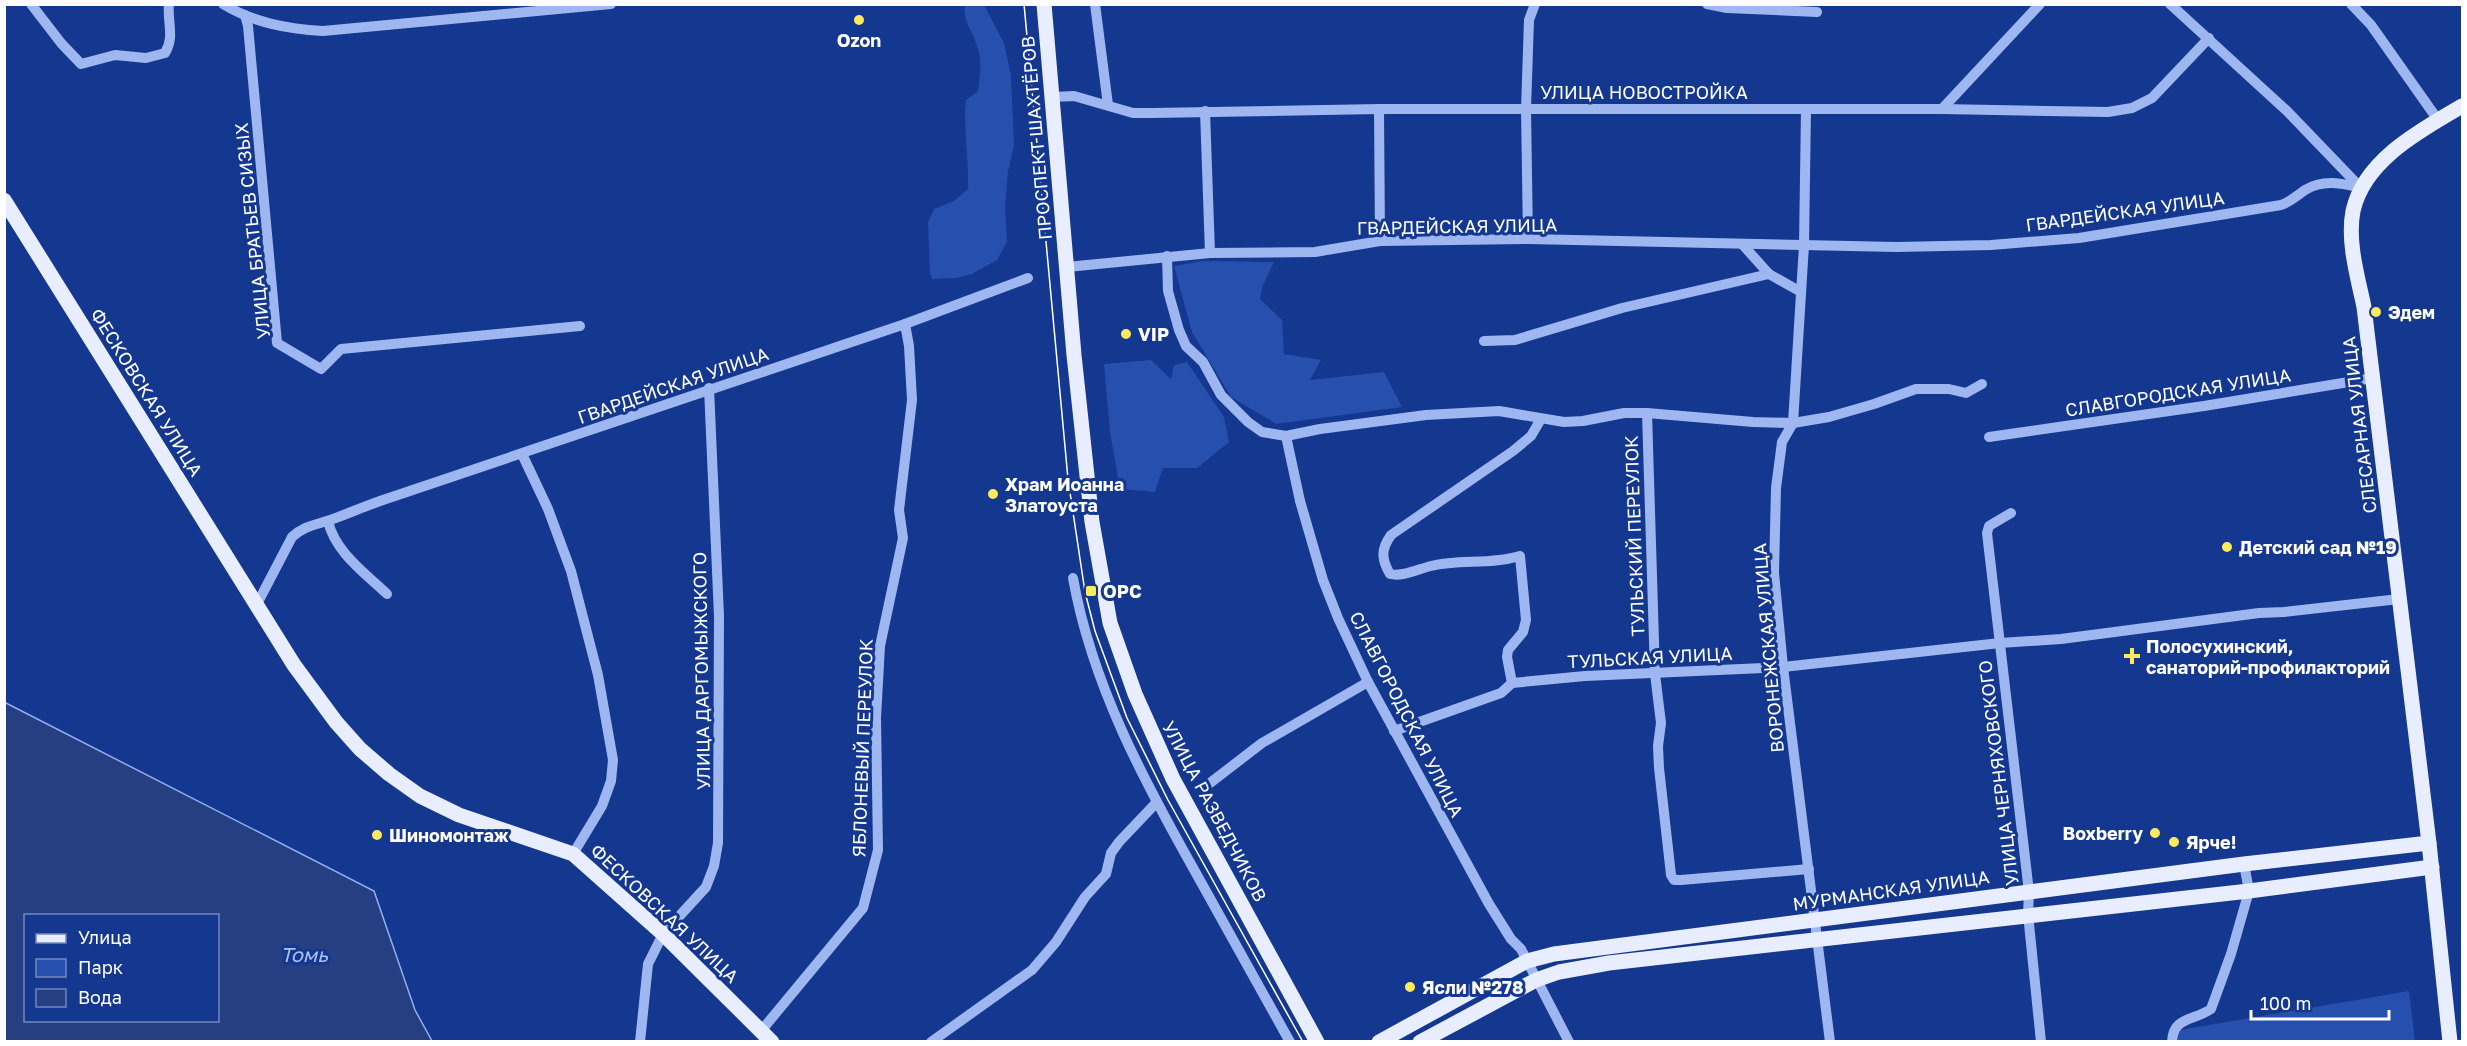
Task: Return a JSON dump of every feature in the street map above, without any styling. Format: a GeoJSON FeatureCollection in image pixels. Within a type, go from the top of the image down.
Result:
{"type":"FeatureCollection","features":[{"type":"Feature","properties":{"kind":"main road","name":"ПРОСПЕКТ ШАХТЁРОВ"},"geometry":{"type":"LineString","coordinates":[[1044,4],[1066,267]]}},
{"type":"Feature","properties":{"kind":"main road","name":"СЛЕСАРНАЯ УЛИЦА"},"geometry":{"type":"LineString","coordinates":[[2450,1041],[2432,867],[2373,378],[2353,241],[2353,213],[2361,188],[2382,160],[2463,105]]}},
{"type":"Feature","properties":{"kind":"main road","name":"ФЕСКОВСКАЯ УЛИЦА"},"geometry":{"type":"LineString","coordinates":[[4,200],[294,665],[336,722],[360,749],[420,796],[459,815],[573,854],[663,934],[766,1036]]}},
{"type":"Feature","properties":{"kind":"main road","name":"УЛИЦА РАЗВЕДЧИКОВ"},"geometry":{"type":"LineString","coordinates":[[1066,267],[1092,522],[1102,584],[1116,640],[1135,694],[1173,779],[1317,1041]]}},
{"type":"Feature","properties":{"kind":"main road","name":"МУРМАНСКАЯ УЛИЦА"},"geometry":{"type":"LineString","coordinates":[[1378,1041],[1527,961],[1554,954],[2244,864],[2429,843]]}},
{"type":"Feature","properties":{"kind":"main road"},"geometry":{"type":"LineString","coordinates":[[1420,1041],[1536,980],[1559,972],[1609,963],[1818,941],[2028,914],[2249,891],[2432,867]]}},
{"type":"Feature","properties":{"kind":"street"},"geometry":{"type":"LineString","coordinates":[[31,4],[60,43],[81,64],[115,55],[146,58],[165,53],[170,44],[171,34],[169,4]]}},
{"type":"Feature","properties":{"kind":"street"},"geometry":{"type":"LineString","coordinates":[[223,4],[245,15],[288,28],[342,31],[611,4]]}},
{"type":"Feature","properties":{"kind":"street"},"geometry":{"type":"LineString","coordinates":[[1095,4],[1108,105]]}},
{"type":"Feature","properties":{"kind":"street"},"geometry":{"type":"LineString","coordinates":[[1528,239],[1526,109],[1528,20],[1535,4]]}},
{"type":"Feature","properties":{"kind":"street"},"geometry":{"type":"LineString","coordinates":[[1707,4],[1727,8],[1817,12]]}},
{"type":"Feature","properties":{"kind":"street"},"geometry":{"type":"LineString","coordinates":[[1942,109],[2040,4]]}},
{"type":"Feature","properties":{"kind":"street"},"geometry":{"type":"LineString","coordinates":[[2170,4],[2287,111],[2361,188]]}},
{"type":"Feature","properties":{"kind":"street"},"geometry":{"type":"LineString","coordinates":[[2351,4],[2371,25],[2438,120]]}},
{"type":"Feature","properties":{"kind":"street","name":"УЛИЦА БРАТЬЕВ СИЗЫХ"},"geometry":{"type":"LineString","coordinates":[[245,15],[248,27],[277,343],[321,369],[341,349],[580,326]]}},
{"type":"Feature","properties":{"kind":"street","name":"УЛИЦА НОВОСТРОЙКА"},"geometry":{"type":"LineString","coordinates":[[1053,97],[1074,96],[1133,113],[1379,109],[1942,109],[2108,112],[2132,108],[2152,98],[2209,38]]}},
{"type":"Feature","properties":{"kind":"street"},"geometry":{"type":"LineString","coordinates":[[1379,109],[1380,241]]}},
{"type":"Feature","properties":{"kind":"street","name":"ВОРОНЕЖСКАЯ УЛИЦА"},"geometry":{"type":"LineString","coordinates":[[1806,109],[1804,245],[1792,423],[1782,442],[1774,526],[1774,573],[1782,667],[1830,1041]]}},
{"type":"Feature","properties":{"kind":"street"},"geometry":{"type":"LineString","coordinates":[[1205,111],[1210,253]]}},
{"type":"Feature","properties":{"kind":"street","name":"ГВАРДЕЙСКАЯ УЛИЦА"},"geometry":{"type":"LineString","coordinates":[[1066,267],[1210,253],[1315,252],[1380,241],[1528,239],[1897,247],[1991,245],[2079,238],[2281,205],[2288,203],[2312,186],[2326,182],[2361,188]]}},
{"type":"Feature","properties":{"kind":"street"},"geometry":{"type":"LineString","coordinates":[[1742,244],[1769,274],[1801,292]]}},
{"type":"Feature","properties":{"kind":"street"},"geometry":{"type":"LineString","coordinates":[[1167,256],[1168,291],[1186,346],[1203,362],[1221,395],[1248,422],[1262,432],[1286,436],[1320,429],[1446,413],[1499,411],[1541,419],[1574,422],[1624,413],[1647,413],[1792,423],[1829,417],[1916,389],[1948,389],[1966,393],[1982,384]]}},
{"type":"Feature","properties":{"kind":"street"},"geometry":{"type":"LineString","coordinates":[[1484,341],[1515,340],[1622,308],[1769,274]]}},
{"type":"Feature","properties":{"kind":"street","name":"ГВАРДЕЙСКАЯ УЛИЦА"},"geometry":{"type":"LineString","coordinates":[[328,521],[709,388],[905,324],[1028,278]]}},
{"type":"Feature","properties":{"kind":"street","name":"ЯБЛОНЕВЫЙ ПЕРЕУЛОК"},"geometry":{"type":"LineString","coordinates":[[766,1036],[863,908],[878,850],[876,718],[880,646],[903,538],[899,510],[912,400],[909,346],[905,324]]}},
{"type":"Feature","properties":{"kind":"street","name":"СЛАВГОРОДСКАЯ УЛИЦА"},"geometry":{"type":"LineString","coordinates":[[1989,437],[2205,406],[2373,378]]}},
{"type":"Feature","properties":{"kind":"street","name":"УЛИЦА ДАРГОМЫЖСКОГО"},"geometry":{"type":"LineString","coordinates":[[640,1041],[648,964],[663,934],[706,887],[714,866],[718,843],[719,616],[709,388]]}},
{"type":"Feature","properties":{"kind":"street","name":"ТУЛЬСКИЙ ПЕРЕУЛОК"},"geometry":{"type":"LineString","coordinates":[[1647,413],[1655,674],[1662,723],[1658,746],[1659,768],[1671,875],[1674,880],[1809,869]]}},
{"type":"Feature","properties":{"kind":"street"},"geometry":{"type":"LineString","coordinates":[[1512,683],[1507,657],[1508,650],[1523,632],[1526,620],[1520,556],[1498,562],[1434,565],[1397,575],[1390,574],[1383,558],[1383,545],[1391,535],[1513,451],[1531,436],[1541,419]]}},
{"type":"Feature","properties":{"kind":"street","name":"СЛАВГОРОДСКАЯ УЛИЦА"},"geometry":{"type":"LineString","coordinates":[[1286,436],[1296,484],[1323,580],[1338,618],[1394,732],[1489,904],[1511,939],[1521,949],[1569,1041]]}},
{"type":"Feature","properties":{"kind":"street"},"geometry":{"type":"LineString","coordinates":[[522,454],[548,509],[571,571],[598,675],[613,760],[611,781],[602,806],[573,854]]}},
{"type":"Feature","properties":{"kind":"street","name":"УЛИЦА ЧЕРНЯХОВСКОГО"},"geometry":{"type":"LineString","coordinates":[[2011,513],[1989,526],[1987,533],[2029,892],[2028,914],[2041,1041]]}},
{"type":"Feature","properties":{"kind":"street"},"geometry":{"type":"LineString","coordinates":[[256,606],[292,537],[299,530],[313,523],[328,521],[331,535],[340,547],[387,594]]}},
{"type":"Feature","properties":{"kind":"street"},"geometry":{"type":"LineString","coordinates":[[1073,578],[1078,606],[1103,684],[1127,742],[1156,803],[1290,1041]]}},
{"type":"Feature","properties":{"kind":"street","name":"ТУЛЬСКАЯ УЛИЦА"},"geometry":{"type":"LineString","coordinates":[[1394,732],[1502,693],[1512,683],[1585,676],[1782,667],[2000,643],[2061,639],[2259,613],[2399,599]]}},
{"type":"Feature","properties":{"kind":"street"},"geometry":{"type":"LineString","coordinates":[[1210,783],[1262,743],[1368,682]]}},
{"type":"Feature","properties":{"kind":"street"},"geometry":{"type":"LineString","coordinates":[[931,1041],[1032,970],[1056,942],[1085,897],[1106,874],[1111,854],[1119,842],[1156,803]]}},
{"type":"Feature","properties":{"kind":"street"},"geometry":{"type":"LineString","coordinates":[[2172,1041],[2172,1031],[2177,1025],[2211,1009],[2228,963],[2249,891],[2244,864]]}},
{"type":"Feature","properties":{"kind":"green space"},"geometry":{"type":"Polygon","coordinates":[[[965,5],[984,5],[1004,43],[1011,75],[1014,146],[1008,171],[1005,208],[1007,242],[997,260],[972,274],[956,278],[932,279],[928,222],[934,209],[954,201],[968,189],[966,100],[978,91],[980,64],[978,49],[965,16],[965,5]]]}},
{"type":"Feature","properties":{"kind":"green space"},"geometry":{"type":"Polygon","coordinates":[[[1203,261],[1274,262],[1263,285],[1260,299],[1282,320],[1284,354],[1321,360],[1310,380],[1384,372],[1402,407],[1276,424],[1231,397],[1192,332],[1174,266],[1203,261]]]}},
{"type":"Feature","properties":{"kind":"green space"},"geometry":{"type":"Polygon","coordinates":[[[1151,360],[1171,379],[1174,365],[1187,362],[1224,417],[1229,442],[1197,468],[1163,468],[1155,492],[1120,489],[1110,432],[1104,364],[1151,360]]]}},
{"type":"Feature","properties":{"kind":"green space"},"geometry":{"type":"Polygon","coordinates":[[[2409,991],[2415,1041],[2175,1042],[2174,1031],[2409,991]]]}},
{"type":"Feature","properties":{"kind":"water","name":"Томь"},"geometry":{"type":"Polygon","coordinates":[[[4,702],[374,891],[415,1010],[432,1041],[5,1041],[4,702]]]}},
{"type":"Feature","properties":{"kind":"tram line"},"geometry":{"type":"LineString","coordinates":[[1024,4],[1068,479],[1085,592],[1095,631],[1127,718],[1168,800],[1303,1042]]}},
{"type":"Feature","properties":{"kind":"place","name":"Ozon"},"geometry":{"type":"Point","coordinates":[859,20]}},
{"type":"Feature","properties":{"kind":"place","name":"Эдем"},"geometry":{"type":"Point","coordinates":[2376,312]}},
{"type":"Feature","properties":{"kind":"place","name":"VIP"},"geometry":{"type":"Point","coordinates":[1126,334]}},
{"type":"Feature","properties":{"kind":"place","name":"Храм Иоанна Златоуста"},"geometry":{"type":"Point","coordinates":[993,494]}},
{"type":"Feature","properties":{"kind":"place","name":"Детский сад №19"},"geometry":{"type":"Point","coordinates":[2227,547]}},
{"type":"Feature","properties":{"kind":"place","name":"ОРС"},"geometry":{"type":"Point","coordinates":[1091,591]}},
{"type":"Feature","properties":{"kind":"place","name":"Полосухинский, санаторий-профилакторий"},"geometry":{"type":"Point","coordinates":[2132,656]}},
{"type":"Feature","properties":{"kind":"place","name":"Boxberry"},"geometry":{"type":"Point","coordinates":[2155,833]}},
{"type":"Feature","properties":{"kind":"place","name":"Шиномонтаж"},"geometry":{"type":"Point","coordinates":[377,835]}},
{"type":"Feature","properties":{"kind":"place","name":"Ярче!"},"geometry":{"type":"Point","coordinates":[2174,842]}},
{"type":"Feature","properties":{"kind":"place","name":"Ясли №278"},"geometry":{"type":"Point","coordinates":[1410,987]}}]}
